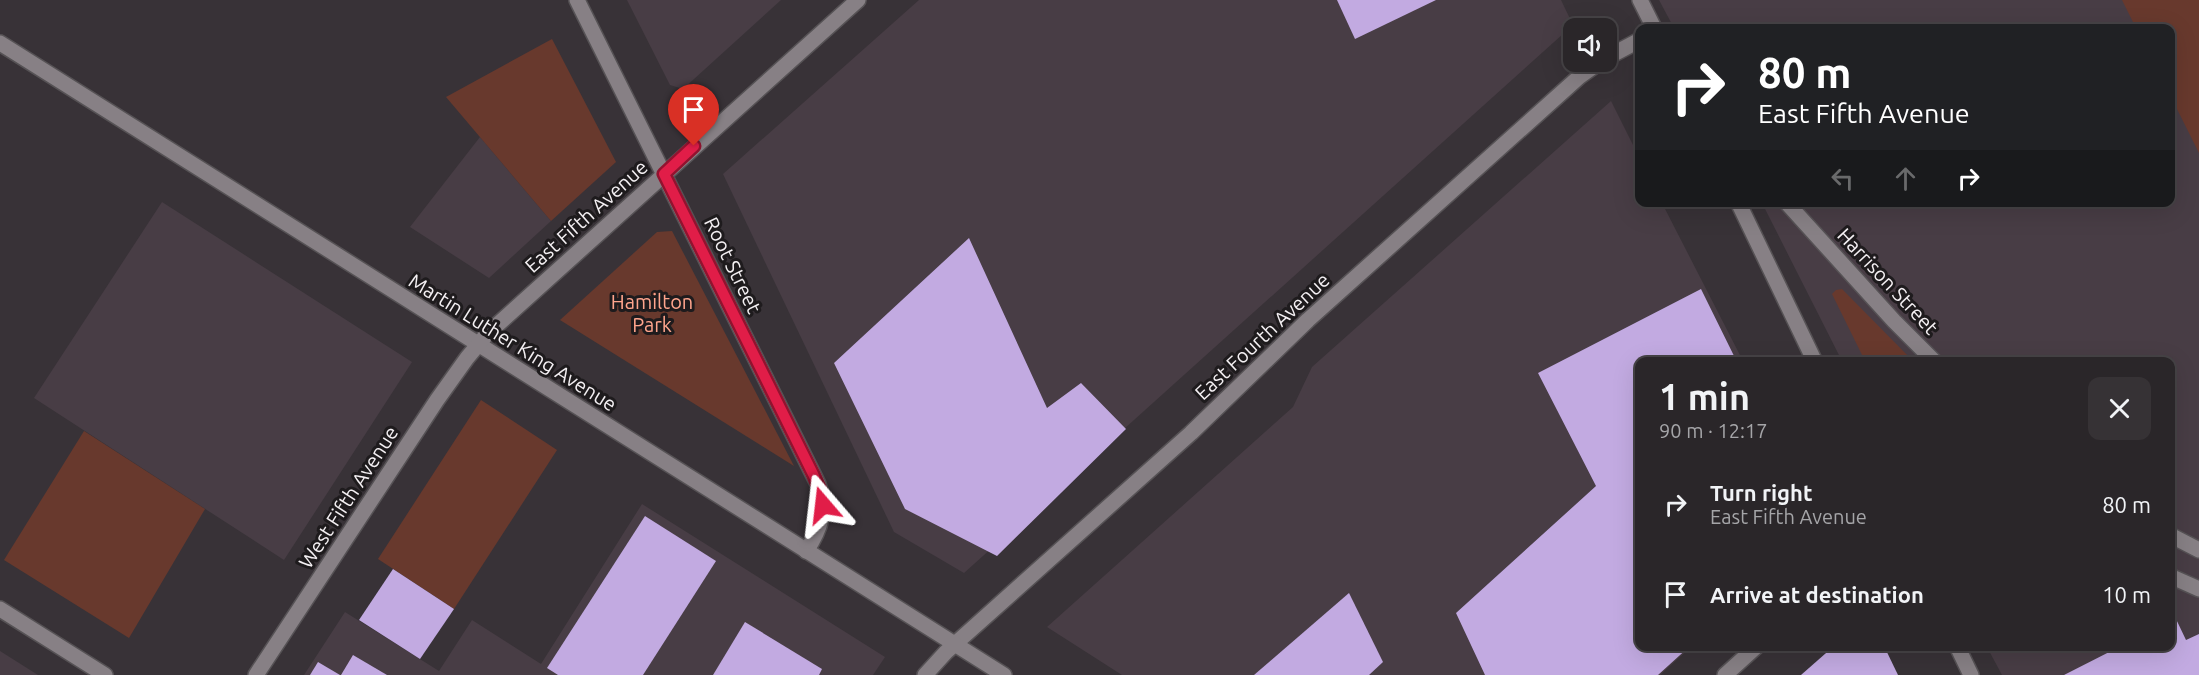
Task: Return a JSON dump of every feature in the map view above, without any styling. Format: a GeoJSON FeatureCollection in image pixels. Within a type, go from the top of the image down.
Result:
{"type":"FeatureCollection","features":[{"type":"Feature","properties":{"kind":"main road","name":"Root Street"},"geometry":{"type":"LineString","coordinates":[[577,0],[822,494],[821,522],[807,551]]}},
{"type":"Feature","properties":{"kind":"main road","name":"East Fifth Avenue"},"geometry":{"type":"LineString","coordinates":[[478,345],[504,318],[858,0]]}},
{"type":"Feature","properties":{"kind":"main road"},"geometry":{"type":"LineString","coordinates":[[1640,0],[1652,24]]}},
{"type":"Feature","properties":{"kind":"main road","name":"Martin Luther King Avenue"},"geometry":{"type":"LineString","coordinates":[[0,43],[1004,675]]}},
{"type":"Feature","properties":{"kind":"main road"},"geometry":{"type":"LineString","coordinates":[[1617,52],[1635,43]]}},
{"type":"Feature","properties":{"kind":"main road","name":"East Fourth Avenue"},"geometry":{"type":"LineString","coordinates":[[925,675],[955,645],[1191,433],[1316,313],[1586,72]]}},
{"type":"Feature","properties":{"kind":"main road"},"geometry":{"type":"LineString","coordinates":[[1740,207],[1813,357]]}},
{"type":"Feature","properties":{"kind":"main road","name":"Harrison Street"},"geometry":{"type":"LineString","coordinates":[[1791,207],[1894,321],[1930,357]]}},
{"type":"Feature","properties":{"kind":"main road","name":"West Fifth Avenue"},"geometry":{"type":"LineString","coordinates":[[256,675],[437,400],[478,345]]}},
{"type":"Feature","properties":{"kind":"main road"},"geometry":{"type":"LineString","coordinates":[[2175,538],[2199,550]]}},
{"type":"Feature","properties":{"kind":"main road"},"geometry":{"type":"LineString","coordinates":[[2175,578],[2199,590]]}},
{"type":"Feature","properties":{"kind":"main road"},"geometry":{"type":"LineString","coordinates":[[0,609],[105,675]]}},
{"type":"Feature","properties":{"kind":"main road"},"geometry":{"type":"LineString","coordinates":[[1725,675],[1751,651]]}},
{"type":"Feature","properties":{"kind":"main road"},"geometry":{"type":"LineString","coordinates":[[1959,651],[1971,675]]}},
{"type":"Feature","properties":{"kind":"shaded area"},"geometry":{"type":"Polygon","coordinates":[[[627,0],[781,0],[683,89],[670,85],[627,0]]]}},
{"type":"Feature","properties":{"kind":"shaded area"},"geometry":{"type":"Polygon","coordinates":[[[919,0],[1561,0],[1570,18],[1563,18],[1563,34],[964,573],[894,532],[723,174],[919,0]]]}},
{"type":"Feature","properties":{"kind":"shaded area"},"geometry":{"type":"Polygon","coordinates":[[[1659,0],[2199,0],[2199,675],[2002,675],[1989,651],[2175,651],[2175,357],[1840,357],[1764,207],[2175,207],[2175,24],[1672,24],[1659,0]]]}},
{"type":"Feature","properties":{"kind":"shaded area"},"geometry":{"type":"Polygon","coordinates":[[[1611,101],[1635,149],[1635,207],[1664,207],[1741,357],[1635,357],[1635,651],[1687,651],[1660,675],[1122,675],[1047,627],[1293,407],[1312,367],[1611,101]]]}},
{"type":"Feature","properties":{"kind":"shaded area"},"geometry":{"type":"Polygon","coordinates":[[[480,137],[551,221],[489,278],[410,227],[480,137]]]}},
{"type":"Feature","properties":{"kind":"shaded area"},"geometry":{"type":"Polygon","coordinates":[[[162,202],[412,362],[284,560],[34,398],[162,202]]]}},
{"type":"Feature","properties":{"kind":"shaded area"},"geometry":{"type":"Polygon","coordinates":[[[642,504],[885,657],[873,675],[304,675],[345,612],[439,671],[472,620],[541,664],[642,504]]]}},
{"type":"Feature","properties":{"kind":"shaded area"},"geometry":{"type":"Polygon","coordinates":[[[0,651],[38,675],[0,675],[0,651]]]}},
{"type":"Feature","properties":{"kind":"green space"},"geometry":{"type":"Polygon","coordinates":[[[2122,0],[2199,0],[2199,153],[2175,105],[2175,24],[2134,24],[2122,0]]]}},
{"type":"Feature","properties":{"kind":"green space"},"geometry":{"type":"Polygon","coordinates":[[[552,39],[616,162],[551,221],[446,97],[552,39]]]}},
{"type":"Feature","properties":{"kind":"green space","name":"Hamilton Park"},"geometry":{"type":"Polygon","coordinates":[[[672,231],[794,466],[560,320],[657,232],[672,231]]]}},
{"type":"Feature","properties":{"kind":"green space"},"geometry":{"type":"Polygon","coordinates":[[[1842,289],[1909,357],[1863,357],[1832,294],[1842,289]]]}},
{"type":"Feature","properties":{"kind":"green space"},"geometry":{"type":"Polygon","coordinates":[[[481,400],[557,450],[454,609],[378,559],[481,400]]]}},
{"type":"Feature","properties":{"kind":"green space"},"geometry":{"type":"Polygon","coordinates":[[[84,431],[205,509],[129,638],[4,560],[84,431]]]}},
{"type":"Feature","properties":{"kind":"building"},"geometry":{"type":"Polygon","coordinates":[[[1337,0],[1436,0],[1355,39],[1337,0]]]}},
{"type":"Feature","properties":{"kind":"building"},"geometry":{"type":"Polygon","coordinates":[[[969,238],[1047,408],[1081,383],[1126,429],[997,556],[905,509],[834,363],[969,238]]]}},
{"type":"Feature","properties":{"kind":"building"},"geometry":{"type":"Polygon","coordinates":[[[1701,289],[1735,357],[1635,357],[1635,651],[1684,651],[1658,675],[1485,675],[1456,613],[1596,486],[1538,373],[1701,289]]]}},
{"type":"Feature","properties":{"kind":"building"},"geometry":{"type":"Polygon","coordinates":[[[645,516],[716,561],[643,675],[558,675],[547,668],[645,516]]]}},
{"type":"Feature","properties":{"kind":"building"},"geometry":{"type":"Polygon","coordinates":[[[393,569],[454,609],[420,659],[359,620],[393,569]]]}},
{"type":"Feature","properties":{"kind":"building"},"geometry":{"type":"Polygon","coordinates":[[[1349,593],[1383,662],[1369,675],[1254,675],[1349,593]]]}},
{"type":"Feature","properties":{"kind":"building"},"geometry":{"type":"Polygon","coordinates":[[[2175,620],[2186,640],[2199,634],[2199,675],[2064,675],[2111,651],[2175,651],[2175,620]]]}},
{"type":"Feature","properties":{"kind":"building"},"geometry":{"type":"Polygon","coordinates":[[[745,622],[822,669],[819,675],[713,675],[745,622]]]}},
{"type":"Feature","properties":{"kind":"building"},"geometry":{"type":"Polygon","coordinates":[[[1828,651],[1886,651],[1898,675],[1801,675],[1828,651]]]}},
{"type":"Feature","properties":{"kind":"building"},"geometry":{"type":"Polygon","coordinates":[[[353,655],[387,675],[341,675],[353,655]]]}},
{"type":"Feature","properties":{"kind":"building"},"geometry":{"type":"Polygon","coordinates":[[[318,662],[340,675],[310,675],[318,662]]]}},
{"type":"Feature","properties":{"kind":"route"},"geometry":{"type":"LineString","coordinates":[[694,146],[664,174],[813,474],[822,494],[823,505]]}}]}
